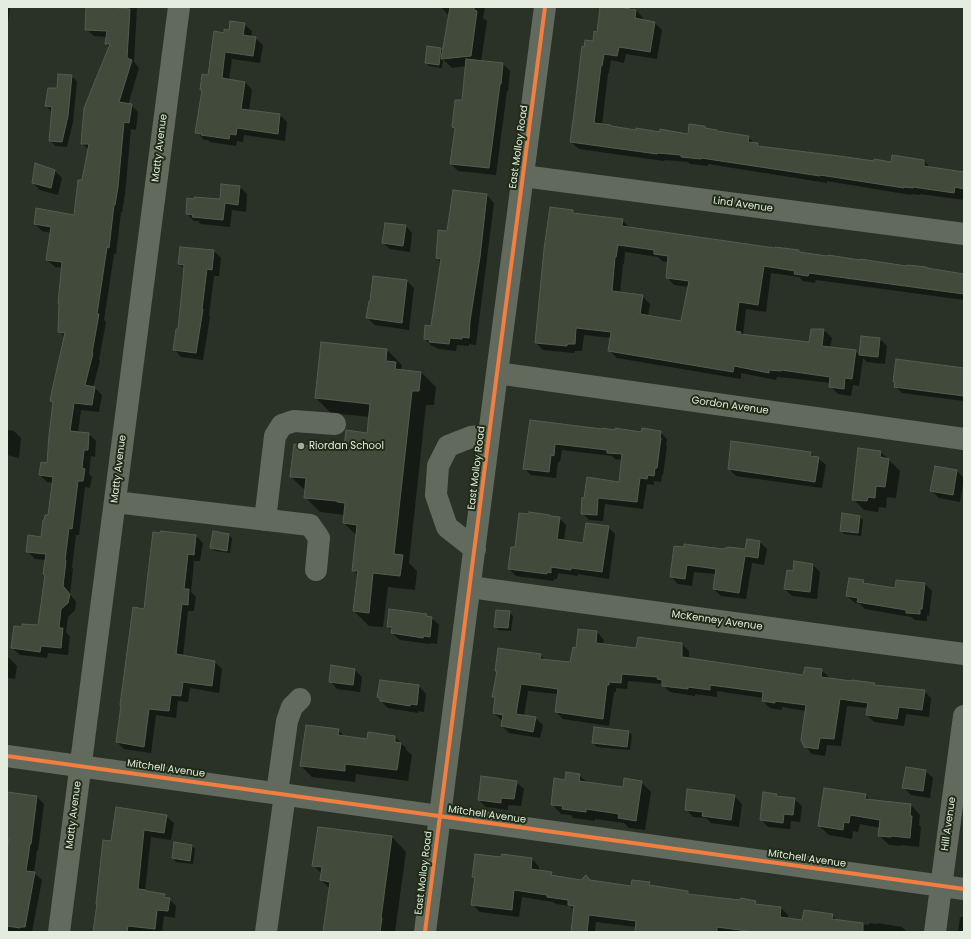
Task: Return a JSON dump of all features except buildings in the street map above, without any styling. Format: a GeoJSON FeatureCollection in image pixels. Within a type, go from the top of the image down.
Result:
{"type":"FeatureCollection","features":[{"type":"Feature","properties":{"kind":"street","name":"Matty Avenue"},"geometry":{"type":"LineString","coordinates":[[59,932],[179,7]]}},
{"type":"Feature","properties":{"kind":"street","name":"East Molloy Road"},"geometry":{"type":"LineString","coordinates":[[424,932],[545,7]]}},
{"type":"Feature","properties":{"kind":"street","name":"Lind Avenue"},"geometry":{"type":"LineString","coordinates":[[523,176],[964,234]]}},
{"type":"Feature","properties":{"kind":"street","name":"Gordon Avenue"},"geometry":{"type":"LineString","coordinates":[[497,373],[964,439]]}},
{"type":"Feature","properties":{"kind":"street"},"geometry":{"type":"LineString","coordinates":[[265,520],[275,436],[282,425],[294,421],[335,424]]}},
{"type":"Feature","properties":{"kind":"street"},"geometry":{"type":"LineString","coordinates":[[475,549],[447,527],[436,495],[438,466],[448,446],[471,437],[489,435]]}},
{"type":"Feature","properties":{"kind":"street"},"geometry":{"type":"LineString","coordinates":[[115,502],[310,525],[319,538],[316,570]]}},
{"type":"Feature","properties":{"kind":"street","name":"McKenney Avenue"},"geometry":{"type":"LineString","coordinates":[[470,587],[964,654]]}},
{"type":"Feature","properties":{"kind":"street"},"geometry":{"type":"LineString","coordinates":[[266,932],[281,794],[287,721],[292,707],[300,699]]}},
{"type":"Feature","properties":{"kind":"street","name":"Hill Avenue"},"geometry":{"type":"LineString","coordinates":[[935,932],[964,716]]}},
{"type":"Feature","properties":{"kind":"street","name":"Mitchell Avenue"},"geometry":{"type":"LineString","coordinates":[[7,756],[964,889]]}},
{"type":"Feature","properties":{"kind":"cycle path"},"geometry":{"type":"LineString","coordinates":[[425,932],[545,7]]}},
{"type":"Feature","properties":{"kind":"cycle path"},"geometry":{"type":"LineString","coordinates":[[7,756],[964,889]]}},
{"type":"Feature","properties":{"kind":"place","name":"Riordan School"},"geometry":{"type":"Point","coordinates":[301,446]}}]}
